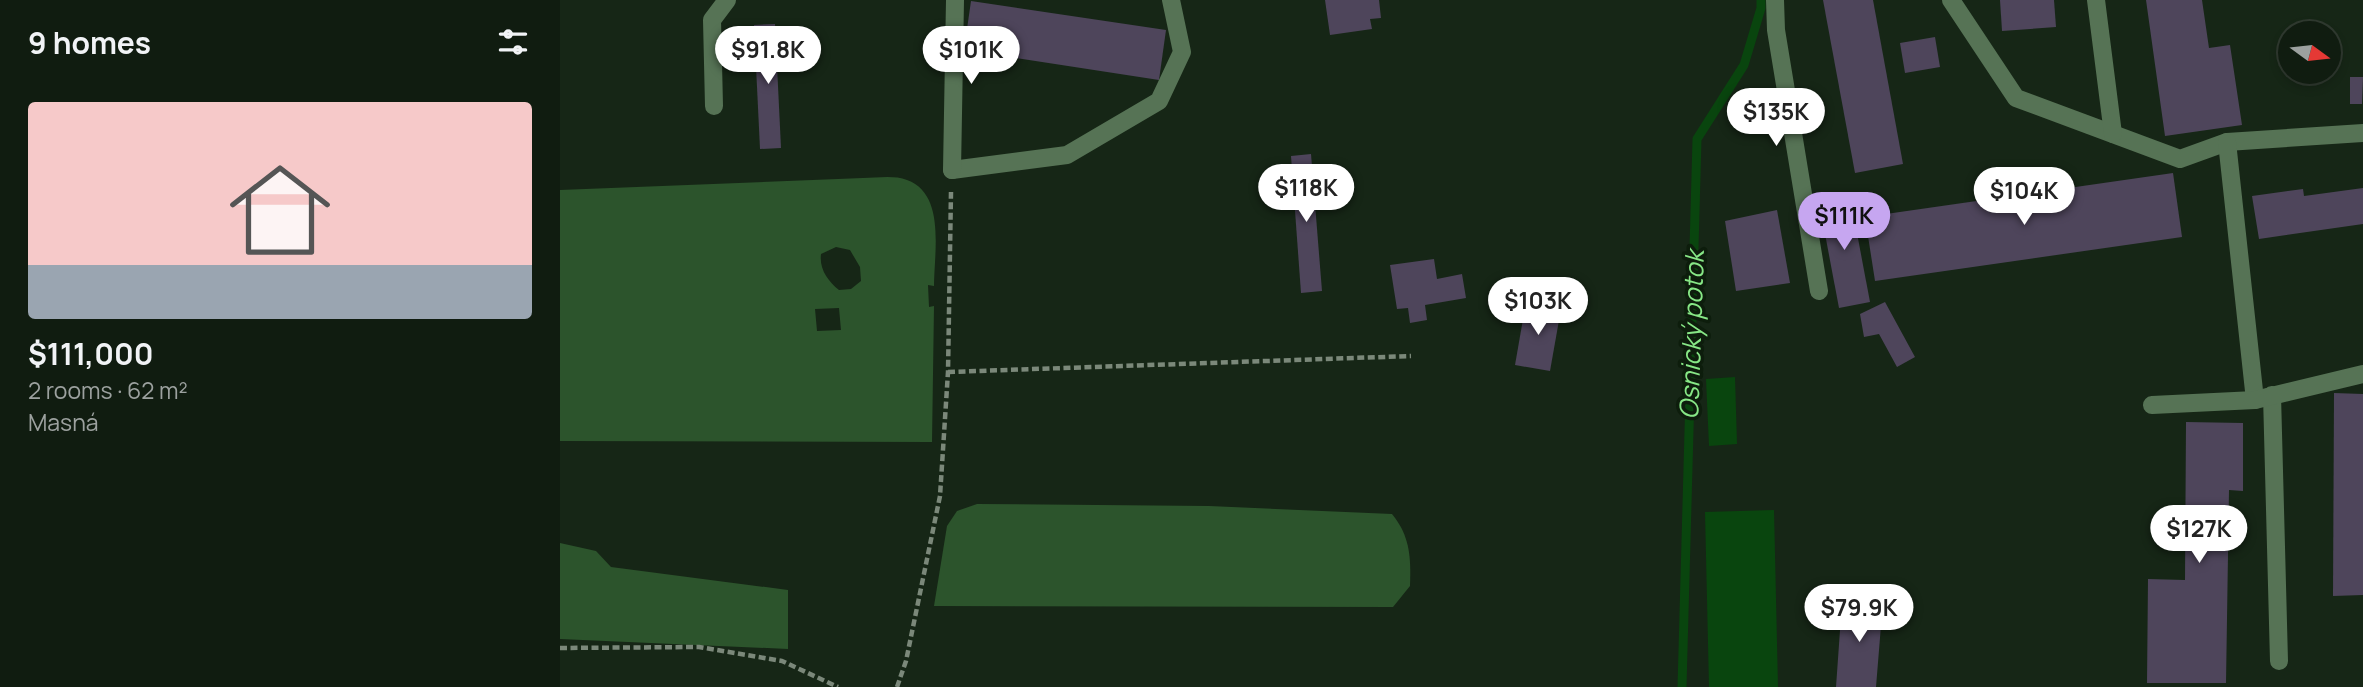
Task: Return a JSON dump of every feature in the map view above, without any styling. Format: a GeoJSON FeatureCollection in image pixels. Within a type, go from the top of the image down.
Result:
{"type":"FeatureCollection","features":[{"type":"Feature","properties":{"kind":"street"},"geometry":{"type":"LineString","coordinates":[[714,106],[712,20],[727,0]]}},
{"type":"Feature","properties":{"kind":"street"},"geometry":{"type":"LineString","coordinates":[[955,0],[952,170],[1068,155],[1159,101],[1182,52],[1171,0]]}},
{"type":"Feature","properties":{"kind":"street"},"geometry":{"type":"LineString","coordinates":[[1775,0],[1776,30],[1819,291]]}},
{"type":"Feature","properties":{"kind":"street"},"geometry":{"type":"LineString","coordinates":[[1951,0],[2016,98],[2179,159],[2227,142],[2363,133]]}},
{"type":"Feature","properties":{"kind":"street"},"geometry":{"type":"LineString","coordinates":[[2096,0],[2113,134]]}},
{"type":"Feature","properties":{"kind":"street"},"geometry":{"type":"LineString","coordinates":[[2227,142],[2264,398],[2279,661]]}},
{"type":"Feature","properties":{"kind":"street"},"geometry":{"type":"LineString","coordinates":[[2152,405],[2264,398],[2363,374]]}},
{"type":"Feature","properties":{"kind":"path"},"geometry":{"type":"LineString","coordinates":[[897,687],[906,661],[940,496],[948,372],[952,170]]}},
{"type":"Feature","properties":{"kind":"path"},"geometry":{"type":"LineString","coordinates":[[948,372],[1412,356]]}},
{"type":"Feature","properties":{"kind":"path"},"geometry":{"type":"LineString","coordinates":[[560,648],[699,647],[782,661],[838,687]]}},
{"type":"Feature","properties":{"kind":"shaded area"},"geometry":{"type":"Polygon","coordinates":[[[885,177],[902,178],[919,187],[928,198],[933,211],[936,242],[934,286],[928,285],[929,307],[934,306],[932,442],[560,441],[560,190],[885,177]],[[836,247],[821,254],[823,270],[839,290],[851,289],[861,281],[860,267],[850,250],[836,247]],[[839,308],[815,309],[817,331],[841,330],[839,308]]]}},
{"type":"Feature","properties":{"kind":"shaded area"},"geometry":{"type":"Polygon","coordinates":[[[1735,377],[1737,444],[1709,446],[1706,379],[1735,377]]]}},
{"type":"Feature","properties":{"kind":"shaded area"},"geometry":{"type":"Polygon","coordinates":[[[977,504],[1209,506],[1392,514],[1403,530],[1408,547],[1410,586],[1393,607],[934,606],[947,526],[957,511],[977,504]]]}},
{"type":"Feature","properties":{"kind":"shaded area"},"geometry":{"type":"Polygon","coordinates":[[[1774,510],[1778,687],[1709,687],[1705,512],[1774,510]]]}},
{"type":"Feature","properties":{"kind":"shaded area"},"geometry":{"type":"Polygon","coordinates":[[[560,543],[596,551],[611,567],[788,590],[788,649],[560,639],[560,543]]]}},
{"type":"Feature","properties":{"kind":"building"},"geometry":{"type":"Polygon","coordinates":[[[1325,0],[1379,0],[1381,18],[1370,19],[1372,29],[1330,35],[1325,0]]]}},
{"type":"Feature","properties":{"kind":"building"},"geometry":{"type":"Polygon","coordinates":[[[1823,0],[1873,0],[1903,164],[1855,173],[1823,0]]]}},
{"type":"Feature","properties":{"kind":"building"},"geometry":{"type":"Polygon","coordinates":[[[2000,0],[2054,0],[2056,27],[2002,31],[2000,0]]]}},
{"type":"Feature","properties":{"kind":"building"},"geometry":{"type":"Polygon","coordinates":[[[2146,0],[2202,0],[2209,48],[2230,45],[2242,125],[2165,136],[2146,0]]]}},
{"type":"Feature","properties":{"kind":"building"},"geometry":{"type":"Polygon","coordinates":[[[971,1],[1166,30],[1159,80],[964,50],[971,1]]]}},
{"type":"Feature","properties":{"kind":"building"},"geometry":{"type":"Polygon","coordinates":[[[775,24],[781,148],[760,149],[754,25],[775,24]]]}},
{"type":"Feature","properties":{"kind":"building"},"geometry":{"type":"Polygon","coordinates":[[[1935,37],[1940,67],[1905,73],[1900,43],[1935,37]]]}},
{"type":"Feature","properties":{"kind":"building"},"geometry":{"type":"Polygon","coordinates":[[[2350,77],[2363,77],[2362,104],[2350,104],[2350,77]]]}},
{"type":"Feature","properties":{"kind":"building"},"geometry":{"type":"Polygon","coordinates":[[[1311,154],[1322,291],[1301,293],[1291,156],[1311,154]]]}},
{"type":"Feature","properties":{"kind":"building"},"geometry":{"type":"Polygon","coordinates":[[[2173,173],[2182,237],[1875,281],[1865,217],[2173,173]]]}},
{"type":"Feature","properties":{"kind":"building"},"geometry":{"type":"Polygon","coordinates":[[[2363,188],[2363,224],[2259,239],[2252,196],[2303,189],[2304,196],[2363,188]]]}},
{"type":"Feature","properties":{"kind":"building"},"geometry":{"type":"Polygon","coordinates":[[[1850,196],[1870,302],[1839,308],[1819,202],[1850,196]]]}},
{"type":"Feature","properties":{"kind":"building"},"geometry":{"type":"Polygon","coordinates":[[[1777,210],[1790,283],[1736,291],[1725,221],[1777,210]]]}},
{"type":"Feature","properties":{"kind":"building"},"geometry":{"type":"Polygon","coordinates":[[[1434,259],[1437,279],[1462,274],[1466,298],[1425,305],[1427,320],[1410,323],[1408,308],[1397,309],[1390,265],[1434,259]]]}},
{"type":"Feature","properties":{"kind":"building"},"geometry":{"type":"Polygon","coordinates":[[[1526,302],[1561,309],[1550,371],[1515,365],[1526,302]]]}},
{"type":"Feature","properties":{"kind":"building"},"geometry":{"type":"Polygon","coordinates":[[[1885,302],[1915,357],[1897,367],[1879,334],[1864,337],[1860,314],[1885,302]]]}},
{"type":"Feature","properties":{"kind":"building"},"geometry":{"type":"Polygon","coordinates":[[[2334,393],[2363,394],[2363,595],[2333,596],[2334,393]]]}},
{"type":"Feature","properties":{"kind":"building"},"geometry":{"type":"Polygon","coordinates":[[[2186,422],[2243,423],[2243,491],[2229,490],[2226,683],[2147,683],[2148,579],[2185,580],[2186,422]]]}},
{"type":"Feature","properties":{"kind":"building"},"geometry":{"type":"Polygon","coordinates":[[[1865,599],[1883,601],[1876,687],[1836,687],[1842,602],[1864,604],[1865,599]]]}},
{"type":"Feature","properties":{"kind":"waterway","name":"Osnický potok"},"geometry":{"type":"LineString","coordinates":[[1682,687],[1697,139],[1744,65],[1761,0]]}}]}
